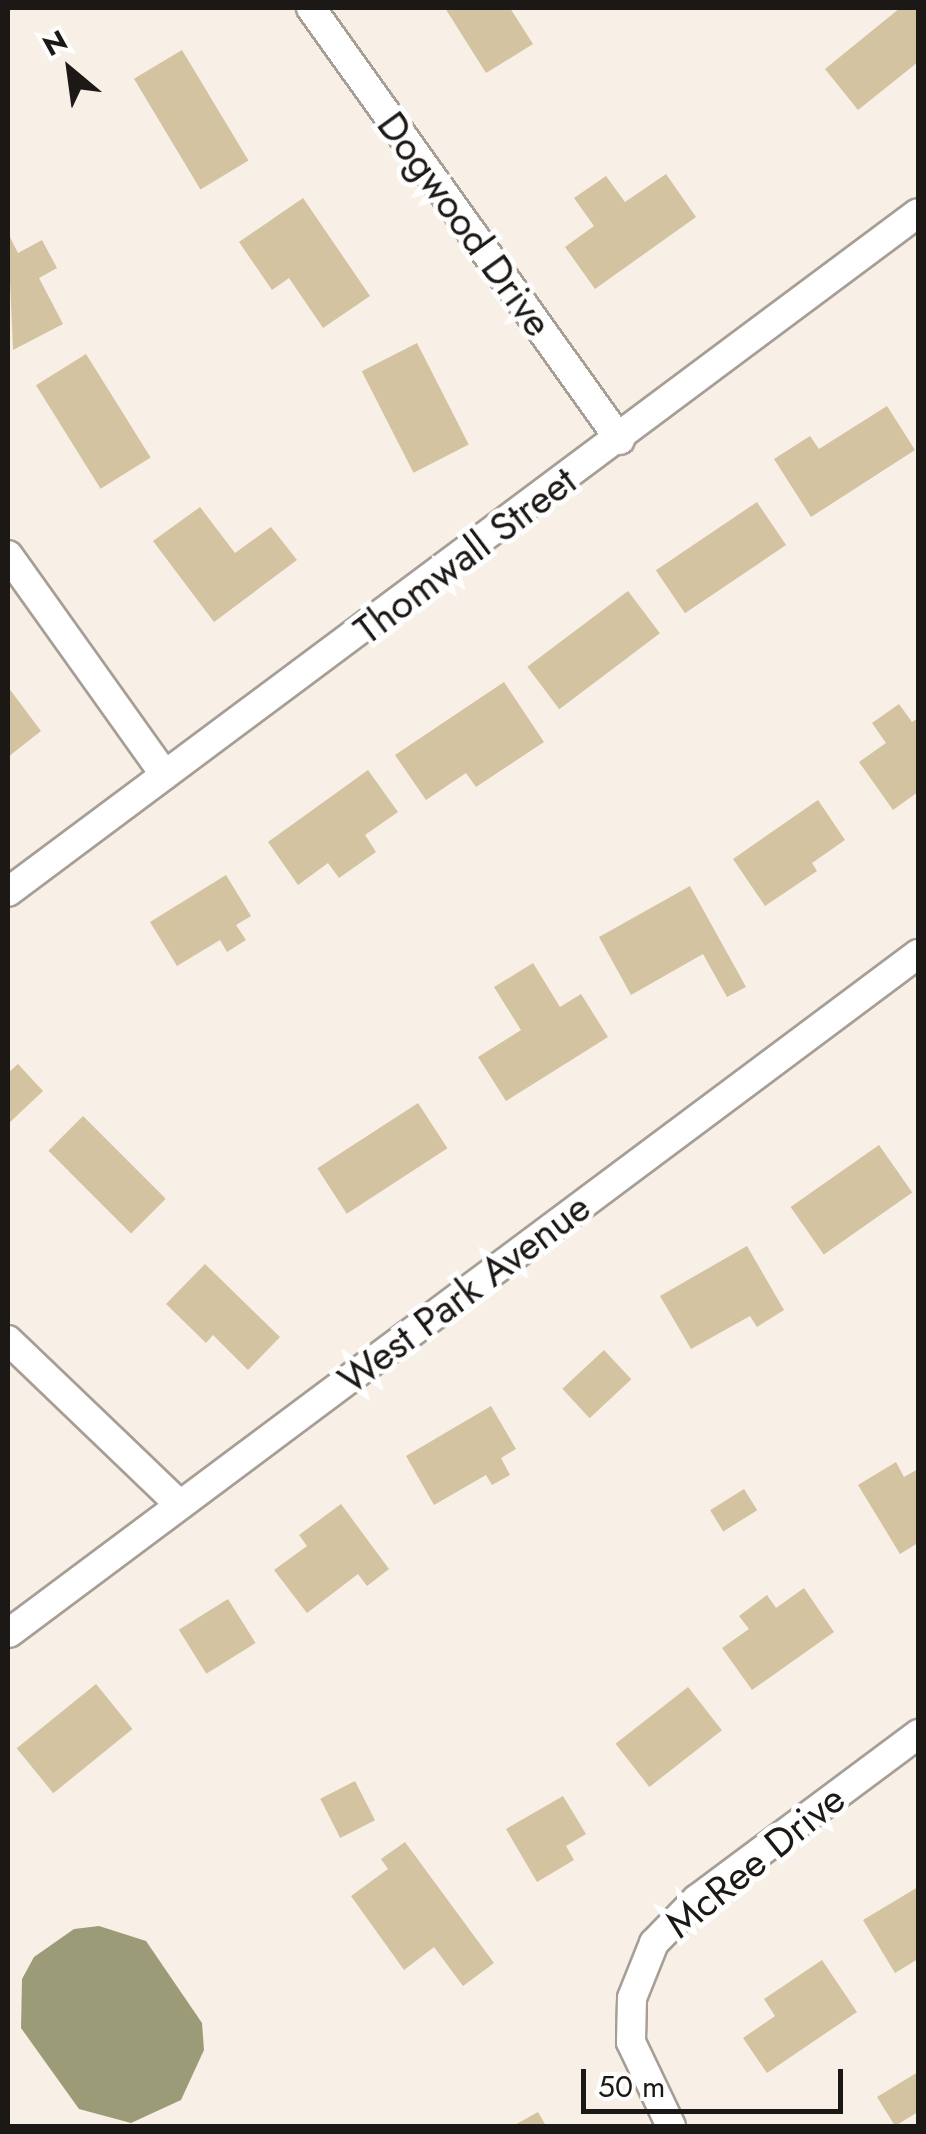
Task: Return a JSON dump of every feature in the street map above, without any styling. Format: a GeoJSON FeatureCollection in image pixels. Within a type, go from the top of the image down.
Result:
{"type":"FeatureCollection","features":[{"type":"Feature","properties":{"kind":"street","name":"Dogwood Drive"},"geometry":{"type":"LineString","coordinates":[[310,8],[620,440]]}},
{"type":"Feature","properties":{"kind":"street","name":"Thomwall Street"},"geometry":{"type":"LineString","coordinates":[[8,892],[620,440],[918,213]]}},
{"type":"Feature","properties":{"kind":"street"},"geometry":{"type":"LineString","coordinates":[[8,554],[165,776]]}},
{"type":"Feature","properties":{"kind":"street","name":"West Park Avenue"},"geometry":{"type":"LineString","coordinates":[[8,1633],[918,954]]}},
{"type":"Feature","properties":{"kind":"street"},"geometry":{"type":"LineString","coordinates":[[8,1340],[179,1504]]}},
{"type":"Feature","properties":{"kind":"street","name":"McRee Drive"},"geometry":{"type":"LineString","coordinates":[[671,2126],[631,2042],[632,1998],[654,1943],[696,1899],[918,1734]]}},
{"type":"Feature","properties":{"kind":"shaded area"},"geometry":{"type":"Polygon","coordinates":[[[99,1926],[146,1941],[202,2023],[204,2050],[181,2100],[131,2123],[79,2109],[21,2028],[22,1979],[34,1957],[74,1929],[99,1926]]]}},
{"type":"Feature","properties":{"kind":"building"},"geometry":{"type":"Polygon","coordinates":[[[445,8],[510,8],[533,44],[486,73],[445,8]]]}},
{"type":"Feature","properties":{"kind":"building"},"geometry":{"type":"Polygon","coordinates":[[[900,8],[918,8],[918,62],[858,110],[825,69],[900,8]]]}},
{"type":"Feature","properties":{"kind":"building"},"geometry":{"type":"Polygon","coordinates":[[[182,50],[248,161],[200,189],[134,79],[182,50]]]}},
{"type":"Feature","properties":{"kind":"building"},"geometry":{"type":"Polygon","coordinates":[[[666,174],[696,217],[595,289],[565,247],[594,226],[574,198],[606,176],[625,202],[666,174]]]}},
{"type":"Feature","properties":{"kind":"building"},"geometry":{"type":"Polygon","coordinates":[[[303,198],[370,296],[323,328],[289,278],[272,290],[239,242],[303,198]]]}},
{"type":"Feature","properties":{"kind":"building"},"geometry":{"type":"Polygon","coordinates":[[[8,233],[18,253],[42,240],[57,268],[39,278],[63,324],[13,350],[8,233]]]}},
{"type":"Feature","properties":{"kind":"building"},"geometry":{"type":"Polygon","coordinates":[[[417,343],[469,445],[414,473],[362,371],[417,343]]]}},
{"type":"Feature","properties":{"kind":"building"},"geometry":{"type":"Polygon","coordinates":[[[86,354],[151,457],[101,489],[36,385],[86,354]]]}},
{"type":"Feature","properties":{"kind":"building"},"geometry":{"type":"Polygon","coordinates":[[[887,406],[915,450],[811,517],[774,459],[810,436],[819,449],[887,406]]]}},
{"type":"Feature","properties":{"kind":"building"},"geometry":{"type":"Polygon","coordinates":[[[757,502],[786,545],[685,613],[656,570],[757,502]]]}},
{"type":"Feature","properties":{"kind":"building"},"geometry":{"type":"Polygon","coordinates":[[[200,507],[235,553],[271,527],[297,560],[214,622],[153,541],[200,507]]]}},
{"type":"Feature","properties":{"kind":"building"},"geometry":{"type":"Polygon","coordinates":[[[628,591],[660,633],[559,709],[527,667],[628,591]]]}},
{"type":"Feature","properties":{"kind":"building"},"geometry":{"type":"Polygon","coordinates":[[[504,682],[544,742],[476,787],[466,773],[426,800],[395,755],[504,682]]]}},
{"type":"Feature","properties":{"kind":"building"},"geometry":{"type":"Polygon","coordinates":[[[8,687],[41,731],[8,757],[8,687]]]}},
{"type":"Feature","properties":{"kind":"building"},"geometry":{"type":"Polygon","coordinates":[[[899,704],[912,722],[918,718],[918,792],[893,810],[859,762],[886,743],[872,723],[899,704]]]}},
{"type":"Feature","properties":{"kind":"building"},"geometry":{"type":"Polygon","coordinates":[[[368,770],[398,812],[365,835],[376,852],[339,878],[328,863],[298,885],[268,842],[368,770]]]}},
{"type":"Feature","properties":{"kind":"building"},"geometry":{"type":"Polygon","coordinates":[[[818,800],[845,840],[812,863],[817,871],[765,906],[733,859],[818,800]]]}},
{"type":"Feature","properties":{"kind":"building"},"geometry":{"type":"Polygon","coordinates":[[[226,875],[251,916],[236,925],[246,940],[227,952],[220,940],[177,966],[150,922],[226,875]]]}},
{"type":"Feature","properties":{"kind":"building"},"geometry":{"type":"Polygon","coordinates":[[[690,886],[746,987],[727,997],[703,954],[631,995],[599,937],[690,886]]]}},
{"type":"Feature","properties":{"kind":"building"},"geometry":{"type":"Polygon","coordinates":[[[533,963],[560,1007],[581,994],[608,1037],[506,1101],[478,1057],[521,1030],[494,987],[533,963]]]}},
{"type":"Feature","properties":{"kind":"building"},"geometry":{"type":"Polygon","coordinates":[[[18,1064],[43,1091],[8,1124],[8,1073],[18,1064]]]}},
{"type":"Feature","properties":{"kind":"building"},"geometry":{"type":"Polygon","coordinates":[[[418,1103],[447,1148],[347,1214],[317,1168],[418,1103]]]}},
{"type":"Feature","properties":{"kind":"building"},"geometry":{"type":"Polygon","coordinates":[[[83,1116],[166,1199],[131,1233],[48,1151],[83,1116]]]}},
{"type":"Feature","properties":{"kind":"building"},"geometry":{"type":"Polygon","coordinates":[[[879,1145],[912,1193],[824,1254],[791,1207],[879,1145]]]}},
{"type":"Feature","properties":{"kind":"building"},"geometry":{"type":"Polygon","coordinates":[[[747,1246],[784,1310],[757,1327],[750,1316],[691,1349],[660,1296],[747,1246]]]}},
{"type":"Feature","properties":{"kind":"building"},"geometry":{"type":"Polygon","coordinates":[[[205,1264],[280,1337],[248,1370],[213,1335],[206,1343],[166,1304],[205,1264]]]}},
{"type":"Feature","properties":{"kind":"building"},"geometry":{"type":"Polygon","coordinates":[[[604,1350],[631,1379],[590,1418],[562,1389],[604,1350]]]}},
{"type":"Feature","properties":{"kind":"building"},"geometry":{"type":"Polygon","coordinates":[[[491,1406],[516,1449],[501,1458],[510,1475],[492,1485],[486,1475],[434,1505],[406,1456],[491,1406]]]}},
{"type":"Feature","properties":{"kind":"building"},"geometry":{"type":"Polygon","coordinates":[[[896,1462],[904,1477],[918,1469],[918,1543],[900,1554],[858,1485],[896,1462]]]}},
{"type":"Feature","properties":{"kind":"building"},"geometry":{"type":"Polygon","coordinates":[[[744,1489],[757,1510],[723,1531],[710,1510],[744,1489]]]}},
{"type":"Feature","properties":{"kind":"building"},"geometry":{"type":"Polygon","coordinates":[[[341,1504],[389,1569],[367,1586],[358,1574],[307,1613],[274,1570],[307,1546],[299,1535],[341,1504]]]}},
{"type":"Feature","properties":{"kind":"building"},"geometry":{"type":"Polygon","coordinates":[[[804,1588],[834,1632],[752,1690],[722,1648],[749,1629],[739,1616],[767,1595],[776,1608],[804,1588]]]}},
{"type":"Feature","properties":{"kind":"building"},"geometry":{"type":"Polygon","coordinates":[[[228,1599],[256,1643],[206,1674],[179,1630],[228,1599]]]}},
{"type":"Feature","properties":{"kind":"building"},"geometry":{"type":"Polygon","coordinates":[[[96,1684],[133,1729],[53,1793],[17,1748],[96,1684]]]}},
{"type":"Feature","properties":{"kind":"building"},"geometry":{"type":"Polygon","coordinates":[[[688,1687],[722,1730],[649,1787],[616,1744],[688,1687]]]}},
{"type":"Feature","properties":{"kind":"building"},"geometry":{"type":"Polygon","coordinates":[[[355,1781],[375,1820],[340,1838],[320,1799],[355,1781]]]}},
{"type":"Feature","properties":{"kind":"building"},"geometry":{"type":"Polygon","coordinates":[[[563,1796],[586,1834],[566,1846],[574,1860],[537,1882],[506,1829],[563,1796]]]}},
{"type":"Feature","properties":{"kind":"building"},"geometry":{"type":"Polygon","coordinates":[[[405,1842],[494,1963],[463,1986],[434,1947],[404,1970],[351,1896],[388,1869],[381,1859],[405,1842]]]}},
{"type":"Feature","properties":{"kind":"building"},"geometry":{"type":"Polygon","coordinates":[[[918,1887],[918,1959],[895,1973],[863,1920],[918,1887]]]}},
{"type":"Feature","properties":{"kind":"building"},"geometry":{"type":"Polygon","coordinates":[[[822,1960],[857,2012],[767,2073],[743,2038],[775,2016],[764,1999],[822,1960]]]}},
{"type":"Feature","properties":{"kind":"building"},"geometry":{"type":"Polygon","coordinates":[[[918,2072],[918,2112],[895,2126],[877,2097],[918,2072]]]}},
{"type":"Feature","properties":{"kind":"building"},"geometry":{"type":"Polygon","coordinates":[[[538,2112],[546,2126],[513,2126],[538,2112]]]}}]}
